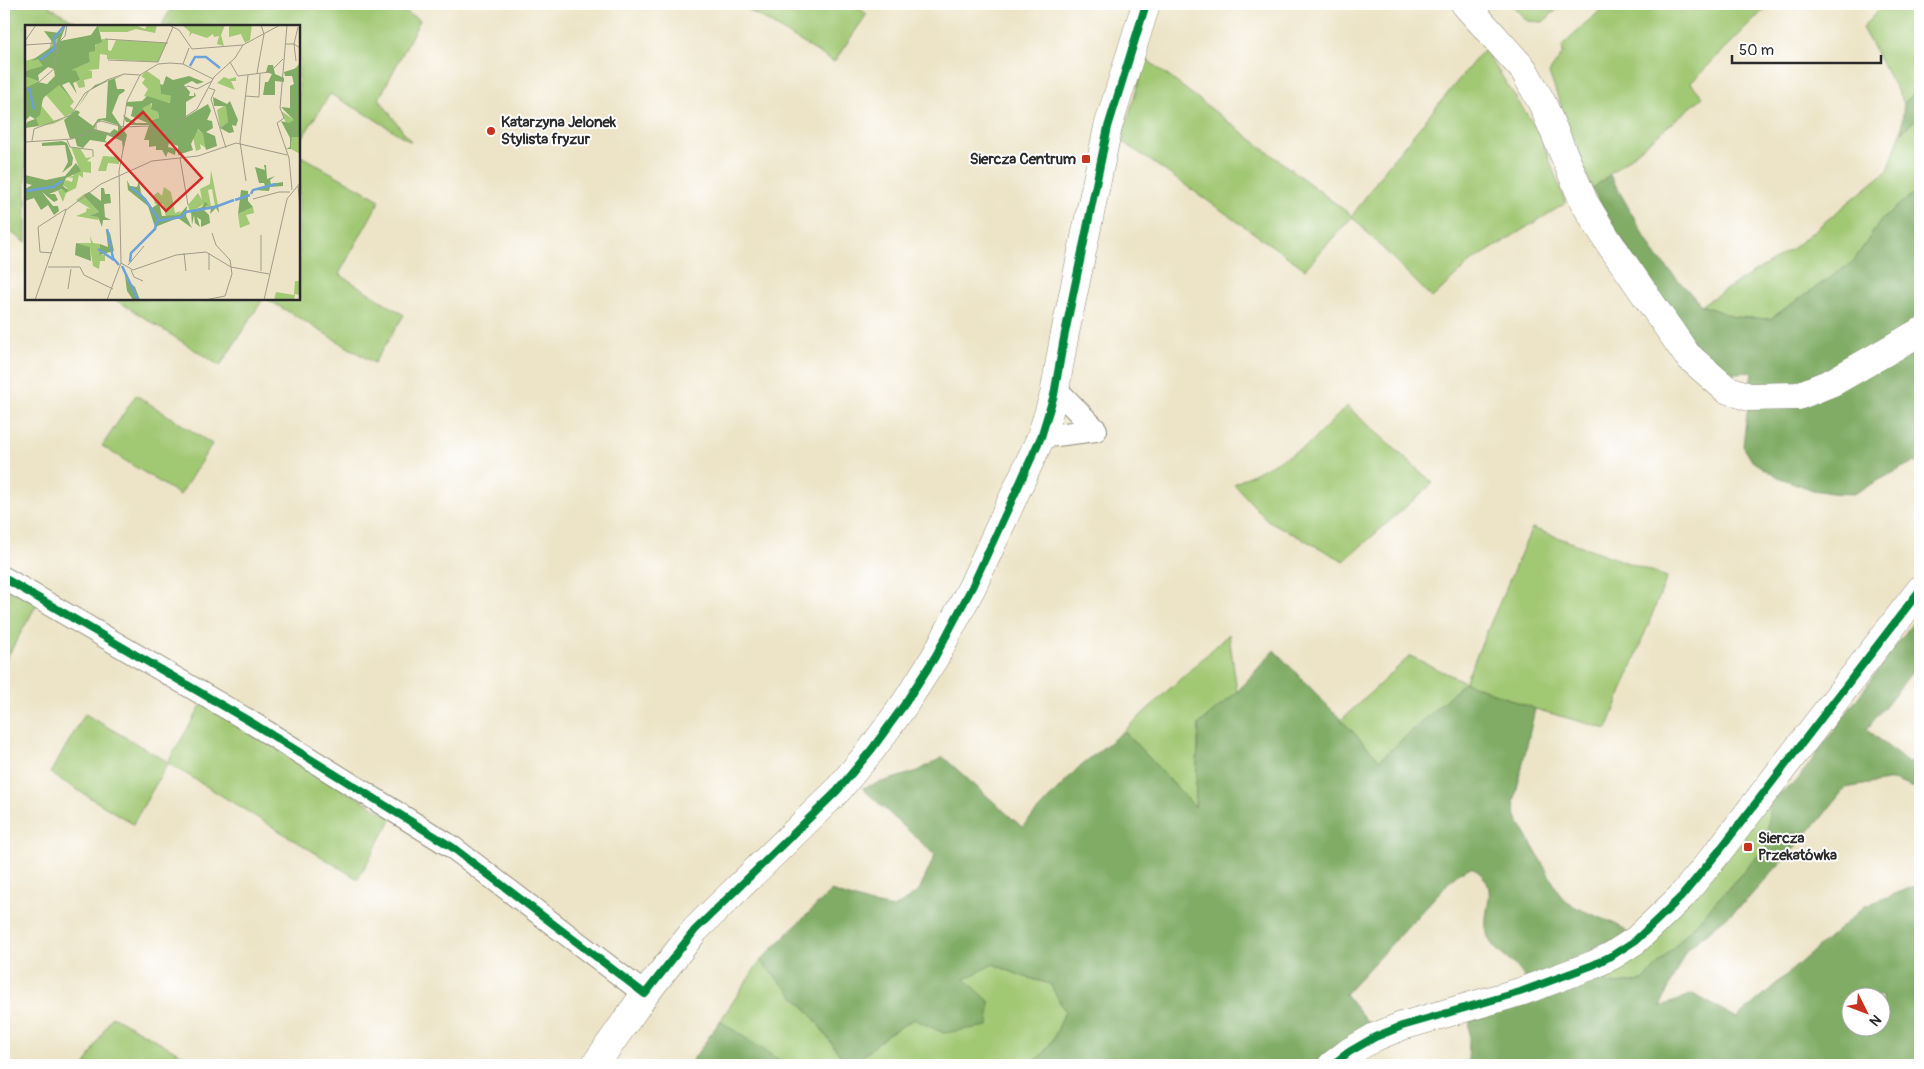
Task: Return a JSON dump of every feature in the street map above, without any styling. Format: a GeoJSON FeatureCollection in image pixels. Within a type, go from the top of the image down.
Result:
{"type":"FeatureCollection","features":[{"type":"Feature","properties":{"kind":"street"},"geometry":{"type":"LineString","coordinates":[[596,1065],[645,994],[695,930],[837,791],[872,749],[904,705],[935,657],[972,587],[1041,437],[1055,388],[1108,127],[1146,4]]}},
{"type":"Feature","properties":{"kind":"street"},"geometry":{"type":"LineString","coordinates":[[1465,4],[1524,70],[1543,105],[1584,202],[1608,240],[1687,355],[1726,389],[1749,397],[1798,396],[1833,382],[1920,332]]}},
{"type":"Feature","properties":{"kind":"street"},"geometry":{"type":"LineString","coordinates":[[1041,437],[1096,430],[1055,388]]}},
{"type":"Feature","properties":{"kind":"street"},"geometry":{"type":"LineString","coordinates":[[4,578],[249,721],[452,847],[645,994]]}},
{"type":"Feature","properties":{"kind":"street"},"geometry":{"type":"LineString","coordinates":[[1332,1065],[1348,1052],[1375,1037],[1402,1026],[1520,992],[1584,969],[1613,956],[1636,940],[1681,897],[1712,859],[1920,590]]}},
{"type":"Feature","properties":{"kind":"green space"},"geometry":{"type":"Polygon","coordinates":[[[4,4],[45,4],[81,25],[25,25],[25,241],[4,228],[4,4]]]}},
{"type":"Feature","properties":{"kind":"green space"},"geometry":{"type":"Polygon","coordinates":[[[174,4],[204,4],[213,9],[216,4],[392,4],[420,20],[379,99],[411,142],[330,94],[300,141],[300,25],[162,25],[174,4]]]}},
{"type":"Feature","properties":{"kind":"green space"},"geometry":{"type":"Polygon","coordinates":[[[739,4],[853,4],[867,14],[834,62],[739,4]]]}},
{"type":"Feature","properties":{"kind":"green space"},"geometry":{"type":"Polygon","coordinates":[[[1511,4],[1563,4],[1543,22],[1527,21],[1511,4]]]}},
{"type":"Feature","properties":{"kind":"green space"},"geometry":{"type":"Polygon","coordinates":[[[1607,4],[1770,4],[1691,83],[1703,97],[1592,189],[1549,73],[1563,53],[1562,46],[1607,4]]]}},
{"type":"Feature","properties":{"kind":"green space"},"geometry":{"type":"Polygon","coordinates":[[[1884,4],[1920,4],[1920,88],[1904,103],[1862,28],[1884,4]]]}},
{"type":"Feature","properties":{"kind":"green space"},"geometry":{"type":"Polygon","coordinates":[[[1484,49],[1539,133],[1566,203],[1472,261],[1432,298],[1352,217],[1305,269],[1121,140],[1146,59],[1352,216],[1386,168],[1484,49]]]}},
{"type":"Feature","properties":{"kind":"green space"},"geometry":{"type":"Polygon","coordinates":[[[1920,88],[1920,116],[1901,132],[1904,103],[1920,88]]]}},
{"type":"Feature","properties":{"kind":"green space"},"geometry":{"type":"Polygon","coordinates":[[[1920,116],[1920,188],[1882,219],[1853,262],[1770,319],[1734,317],[1701,305],[1793,248],[1888,170],[1901,132],[1920,116]]]}},
{"type":"Feature","properties":{"kind":"green space"},"geometry":{"type":"Polygon","coordinates":[[[300,156],[380,200],[339,274],[404,315],[374,363],[269,300],[300,300],[300,156]]]}},
{"type":"Feature","properties":{"kind":"green space"},"geometry":{"type":"Polygon","coordinates":[[[1610,175],[1654,253],[1701,305],[1734,317],[1770,319],[1853,262],[1882,219],[1920,188],[1920,467],[1915,461],[1853,494],[1813,490],[1775,476],[1752,461],[1743,446],[1752,372],[1733,373],[1695,345],[1667,315],[1592,189],[1610,175]]]}},
{"type":"Feature","properties":{"kind":"green space"},"geometry":{"type":"Polygon","coordinates":[[[117,300],[262,300],[220,366],[117,300]]]}},
{"type":"Feature","properties":{"kind":"green space"},"geometry":{"type":"Polygon","coordinates":[[[136,395],[212,444],[180,495],[102,446],[136,395]]]}},
{"type":"Feature","properties":{"kind":"green space"},"geometry":{"type":"Polygon","coordinates":[[[1347,406],[1433,483],[1344,561],[1267,520],[1234,484],[1307,446],[1347,406]]]}},
{"type":"Feature","properties":{"kind":"green space"},"geometry":{"type":"Polygon","coordinates":[[[1532,528],[1667,577],[1607,729],[1535,709],[1465,682],[1532,528]]]}},
{"type":"Feature","properties":{"kind":"green space"},"geometry":{"type":"Polygon","coordinates":[[[4,585],[37,604],[5,661],[4,661],[4,585]]]}},
{"type":"Feature","properties":{"kind":"green space"},"geometry":{"type":"Polygon","coordinates":[[[1920,613],[1920,662],[1867,729],[1909,764],[1920,756],[1920,790],[1893,780],[1845,788],[1818,822],[1744,903],[1686,950],[1660,1007],[1693,994],[1737,1018],[1865,906],[1920,884],[1920,1065],[1461,1065],[1468,1061],[1470,1021],[1530,1003],[1524,977],[1516,966],[1495,948],[1488,937],[1486,917],[1489,891],[1487,882],[1471,867],[1459,873],[1449,882],[1345,994],[1370,1025],[1370,1049],[1354,1065],[1028,1065],[1042,1055],[1047,1048],[1055,1035],[1065,1011],[1050,984],[1022,976],[993,964],[965,979],[990,1002],[988,1026],[944,1033],[914,1019],[888,1034],[853,1065],[847,1065],[811,1014],[760,961],[831,891],[868,903],[894,908],[919,891],[935,855],[862,788],[918,771],[943,757],[1022,827],[1080,766],[1124,731],[1195,807],[1199,724],[1237,692],[1274,650],[1380,760],[1465,682],[1535,709],[1514,802],[1516,817],[1562,898],[1576,907],[1624,929],[1639,952],[1608,968],[1607,985],[1643,981],[1767,846],[1770,800],[1796,782],[1920,613]]]}},
{"type":"Feature","properties":{"kind":"green space"},"geometry":{"type":"Polygon","coordinates":[[[1229,634],[1237,692],[1199,725],[1195,807],[1124,731],[1229,634]]]}},
{"type":"Feature","properties":{"kind":"green space"},"geometry":{"type":"Polygon","coordinates":[[[1410,656],[1465,682],[1380,760],[1341,720],[1410,656]]]}},
{"type":"Feature","properties":{"kind":"green space"},"geometry":{"type":"Polygon","coordinates":[[[202,704],[392,818],[358,879],[168,763],[133,824],[50,773],[85,714],[168,762],[202,704]]]}},
{"type":"Feature","properties":{"kind":"green space"},"geometry":{"type":"Polygon","coordinates":[[[1770,800],[1767,846],[1643,981],[1607,985],[1608,968],[1770,800]]]}},
{"type":"Feature","properties":{"kind":"green space"},"geometry":{"type":"Polygon","coordinates":[[[760,961],[811,1014],[847,1065],[785,1065],[720,1021],[760,961]]]}},
{"type":"Feature","properties":{"kind":"green space"},"geometry":{"type":"Polygon","coordinates":[[[993,964],[1022,976],[1051,984],[1065,1011],[1059,1027],[1042,1055],[1028,1065],[853,1065],[888,1034],[914,1019],[944,1033],[964,979],[993,964]]]}},
{"type":"Feature","properties":{"kind":"green space"},"geometry":{"type":"Polygon","coordinates":[[[112,1016],[199,1064],[85,1065],[112,1016]]]}},
{"type":"Feature","properties":{"kind":"green space"},"geometry":{"type":"Polygon","coordinates":[[[720,1021],[782,1062],[785,1065],[689,1065],[720,1021]]]}},
{"type":"Feature","properties":{"kind":"cycle path"},"geometry":{"type":"LineString","coordinates":[[4,578],[249,721],[452,847],[645,994],[695,930],[837,791],[872,749],[904,705],[935,657],[972,587],[1041,437],[1054,395],[1108,127],[1146,4]]}},
{"type":"Feature","properties":{"kind":"cycle path"},"geometry":{"type":"LineString","coordinates":[[1332,1065],[1349,1052],[1375,1037],[1402,1026],[1520,992],[1593,965],[1636,940],[1681,897],[1719,851],[1920,590]]}},
{"type":"Feature","properties":{"kind":"place","name":"Katarzyna Jelonek Stylista fryzur"},"geometry":{"type":"Point","coordinates":[491,131]}},
{"type":"Feature","properties":{"kind":"place","name":"Siercza Centrum"},"geometry":{"type":"Point","coordinates":[1086,159]}},
{"type":"Feature","properties":{"kind":"place","name":"Siercza Przekatówka"},"geometry":{"type":"Point","coordinates":[1748,847]}}]}
